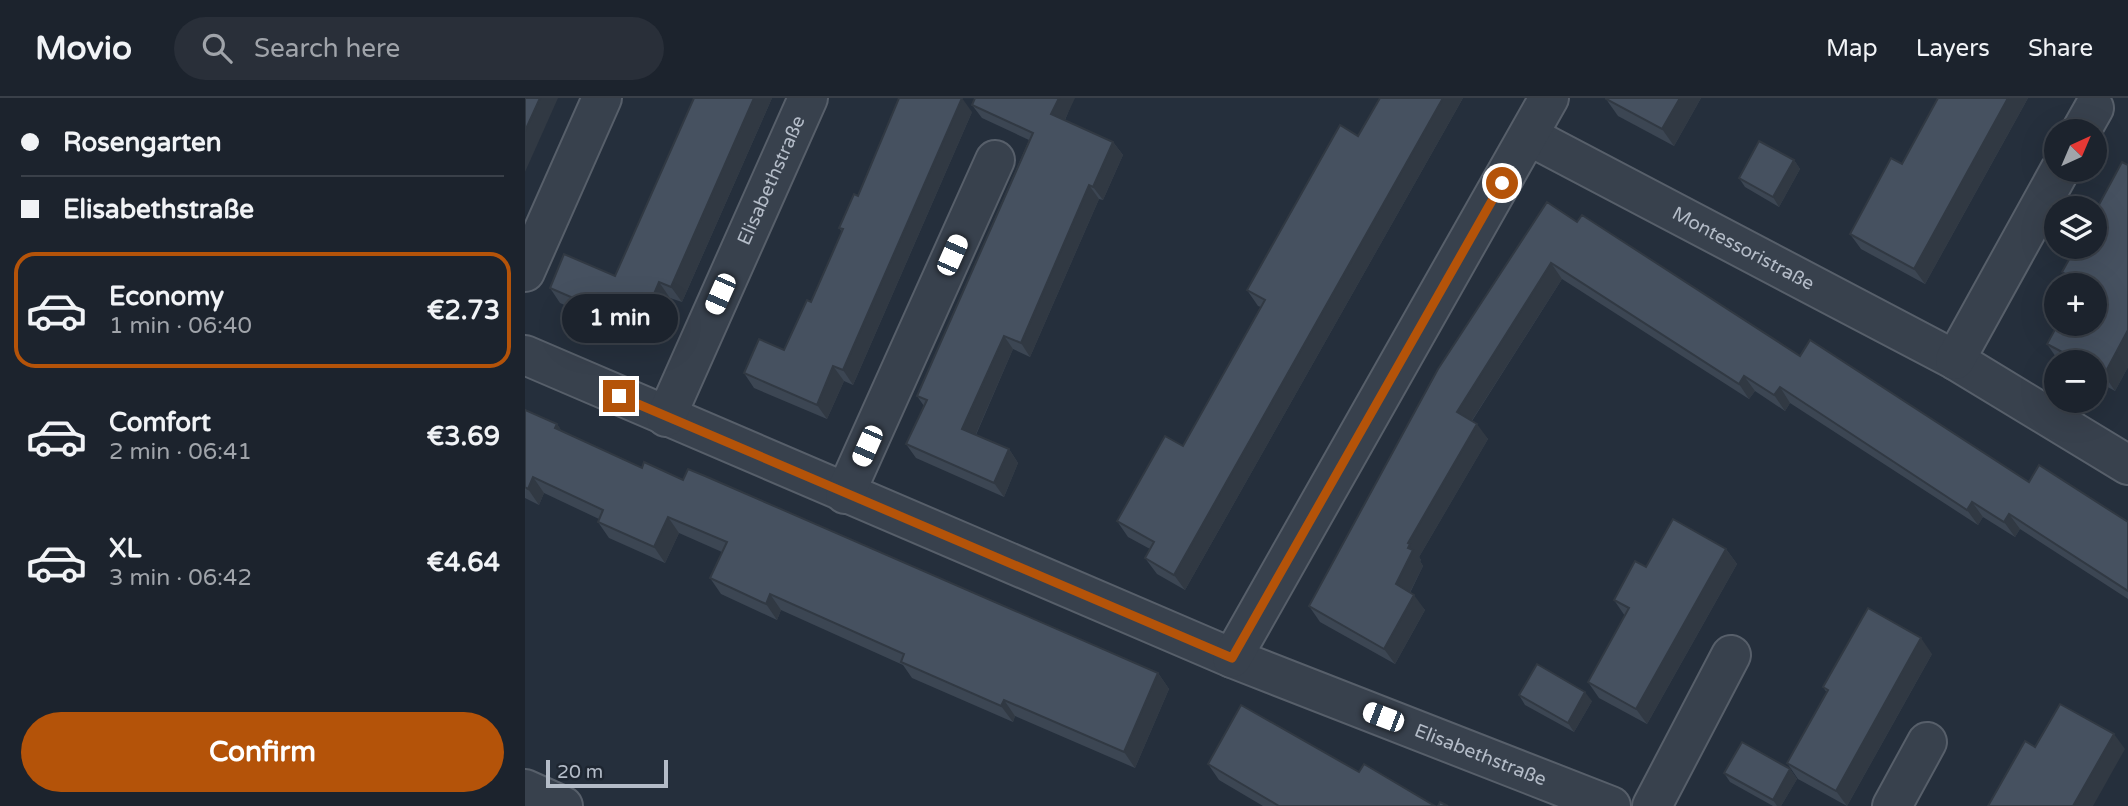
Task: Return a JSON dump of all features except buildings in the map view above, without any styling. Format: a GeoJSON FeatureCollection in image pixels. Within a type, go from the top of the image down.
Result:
{"type":"FeatureCollection","features":[{"type":"Feature","properties":{"kind":"street"},"geometry":{"type":"LineString","coordinates":[[525,272],[602,98]]}},
{"type":"Feature","properties":{"kind":"street","name":"Elisabethstraße"},"geometry":{"type":"LineString","coordinates":[[666,417],[808,98]]}},
{"type":"Feature","properties":{"kind":"street"},"geometry":{"type":"LineString","coordinates":[[1232,658],[1549,98]]}},
{"type":"Feature","properties":{"kind":"street","name":"Montessoristraße"},"geometry":{"type":"LineString","coordinates":[[1529,136],[1955,360],[2128,465]]}},
{"type":"Feature","properties":{"kind":"street"},"geometry":{"type":"LineString","coordinates":[[845,494],[995,160]]}},
{"type":"Feature","properties":{"kind":"street"},"geometry":{"type":"LineString","coordinates":[[1955,360],[2053,182]]}},
{"type":"Feature","properties":{"kind":"street","name":"Elisabethstraße"},"geometry":{"type":"LineString","coordinates":[[525,355],[1232,658],[1611,806]]}},
{"type":"Feature","properties":{"kind":"street"},"geometry":{"type":"LineString","coordinates":[[1652,806],[1731,655]]}},
{"type":"Feature","properties":{"kind":"street"},"geometry":{"type":"LineString","coordinates":[[1892,806],[1927,742]]}},
{"type":"Feature","properties":{"kind":"street"},"geometry":{"type":"LineString","coordinates":[[525,789],[563,806]]}},
{"type":"Feature","properties":{"kind":"route"},"geometry":{"type":"LineString","coordinates":[[619,396],[1232,658],[1502,183]]}}]}
